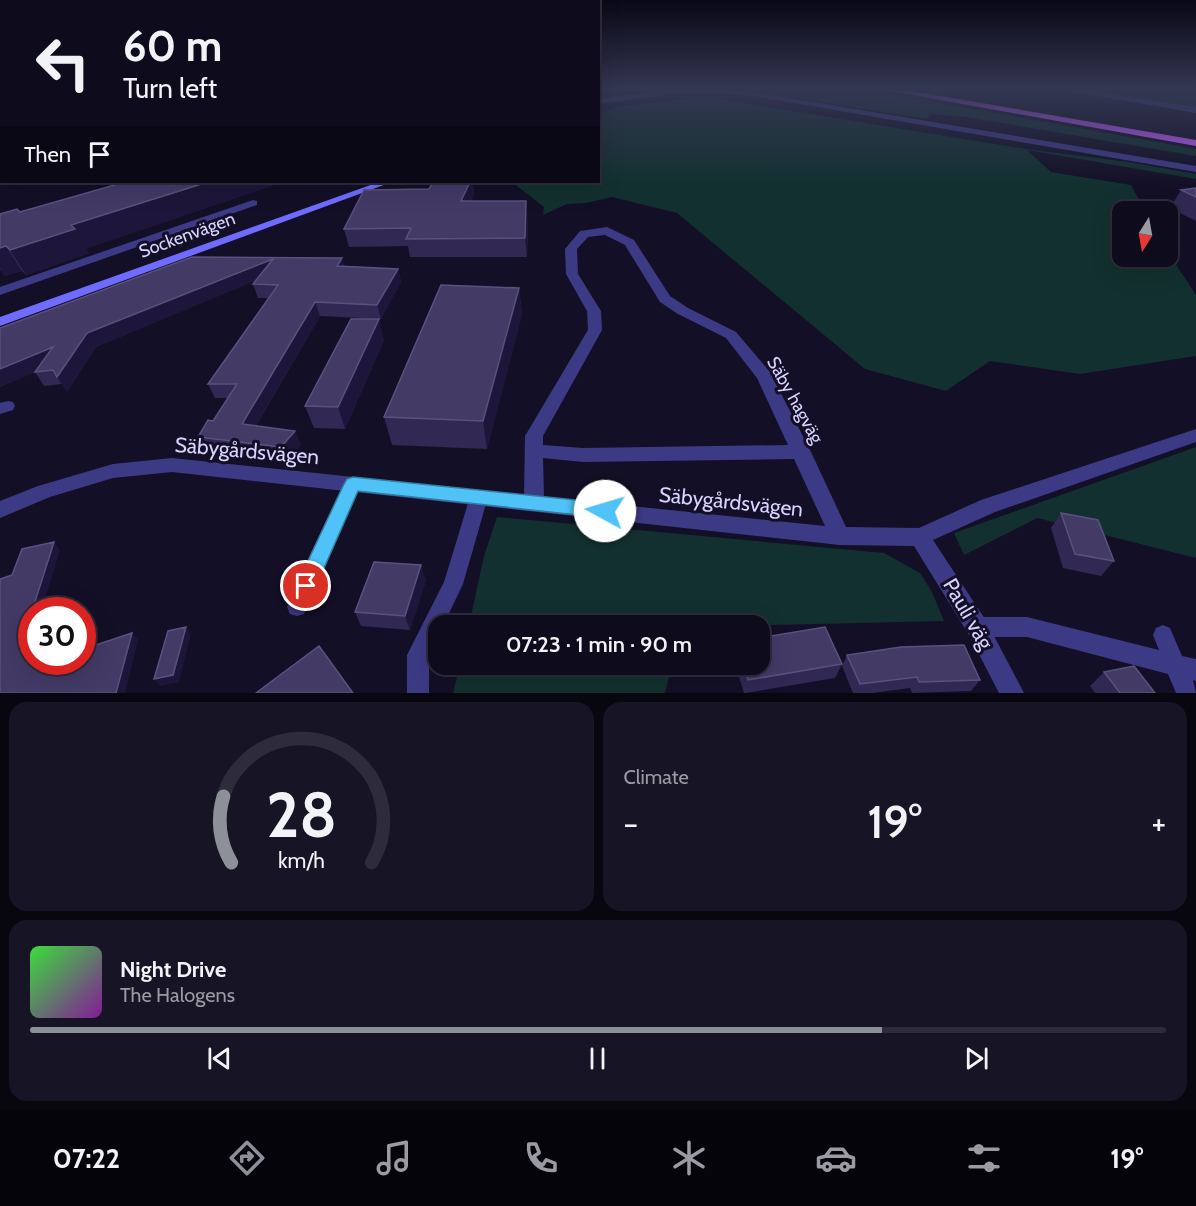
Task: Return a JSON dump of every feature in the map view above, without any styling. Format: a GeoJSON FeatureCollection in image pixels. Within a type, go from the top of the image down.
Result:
{"type":"FeatureCollection","features":[{"type":"Feature","properties":{"kind":"main road"},"geometry":{"type":"LineString","coordinates":[[1071,121],[1196,143]]}},
{"type":"Feature","properties":{"kind":"main road"},"geometry":{"type":"LineString","coordinates":[[1120,121],[1196,134]]}},
{"type":"Feature","properties":{"kind":"street"},"geometry":{"type":"LineString","coordinates":[[914,121],[1196,169]]}},
{"type":"Feature","properties":{"kind":"street","name":"Sockenvägen"},"geometry":{"type":"LineString","coordinates":[[0,322],[384,183]]}},
{"type":"Feature","properties":{"kind":"street","name":"Säby hagväg"},"geometry":{"type":"LineString","coordinates":[[534,503],[534,436],[595,330],[594,311],[572,274],[571,249],[584,234],[607,231],[630,243],[665,299],[683,311],[731,335],[764,376],[840,536]]}},
{"type":"Feature","properties":{"kind":"street","name":"Säbygårdsvägen"},"geometry":{"type":"LineString","coordinates":[[0,510],[45,491],[113,471],[172,465],[840,536],[920,537],[988,506],[1196,435]]}},
{"type":"Feature","properties":{"kind":"street"},"geometry":{"type":"LineString","coordinates":[[534,451],[583,454],[802,452]]}},
{"type":"Feature","properties":{"kind":"street","name":"Pauli väg"},"geometry":{"type":"LineString","coordinates":[[920,537],[977,627],[1012,693]]}},
{"type":"Feature","properties":{"kind":"lane"},"geometry":{"type":"LineString","coordinates":[[0,291],[253,203]]}},
{"type":"Feature","properties":{"kind":"lane"},"geometry":{"type":"LineString","coordinates":[[297,607],[353,484]]}},
{"type":"Feature","properties":{"kind":"lane"},"geometry":{"type":"LineString","coordinates":[[418,693],[418,656],[453,584],[479,497]]}},
{"type":"Feature","properties":{"kind":"lane"},"geometry":{"type":"LineString","coordinates":[[977,627],[1027,627],[1186,667]]}},
{"type":"Feature","properties":{"kind":"lane"},"geometry":{"type":"LineString","coordinates":[[1163,635],[1186,667],[1187,693]]}},
{"type":"Feature","properties":{"kind":"green space"},"geometry":{"type":"Polygon","coordinates":[[[600,121],[856,121],[1196,174],[1196,179],[1027,150],[1051,172],[1131,185],[1140,201],[1112,201],[1112,267],[1178,267],[1196,295],[1196,356],[1080,374],[990,361],[946,391],[865,369],[677,213],[612,197],[586,203],[567,204],[543,215],[544,207],[513,183],[600,183],[600,121]]]}},
{"type":"Feature","properties":{"kind":"green space"},"geometry":{"type":"Polygon","coordinates":[[[992,121],[1042,121],[1196,149],[1196,156],[992,121]]]}},
{"type":"Feature","properties":{"kind":"green space"},"geometry":{"type":"Polygon","coordinates":[[[1196,447],[1196,558],[1037,518],[964,555],[954,533],[1196,447]]]}},
{"type":"Feature","properties":{"kind":"green space"},"geometry":{"type":"Polygon","coordinates":[[[497,517],[884,553],[920,573],[932,592],[944,621],[770,625],[770,615],[471,615],[484,556],[497,517]]]}},
{"type":"Feature","properties":{"kind":"green space"},"geometry":{"type":"Polygon","coordinates":[[[457,675],[670,675],[665,693],[453,693],[457,675]]]}},
{"type":"Feature","properties":{"kind":"building"},"geometry":{"type":"Polygon","coordinates":[[[122,183],[205,183],[71,225],[75,229],[10,250],[6,246],[0,248],[0,214],[17,209],[20,212],[122,183]]]}},
{"type":"Feature","properties":{"kind":"building"},"geometry":{"type":"Polygon","coordinates":[[[432,183],[470,183],[461,201],[526,201],[525,238],[406,239],[411,228],[344,229],[364,190],[429,189],[432,183]]]}},
{"type":"Feature","properties":{"kind":"building"},"geometry":{"type":"Polygon","coordinates":[[[1196,188],[1196,197],[1181,190],[1196,188]]]}},
{"type":"Feature","properties":{"kind":"building"},"geometry":{"type":"Polygon","coordinates":[[[192,257],[342,258],[337,266],[398,269],[377,305],[315,302],[242,424],[295,431],[281,447],[198,437],[208,420],[213,421],[237,384],[208,384],[278,285],[253,284],[273,259],[87,333],[57,377],[53,370],[35,372],[53,347],[0,369],[0,328],[192,257]]]}},
{"type":"Feature","properties":{"kind":"building"},"geometry":{"type":"Polygon","coordinates":[[[441,285],[519,288],[483,421],[384,417],[441,285]]]}},
{"type":"Feature","properties":{"kind":"building"},"geometry":{"type":"Polygon","coordinates":[[[351,319],[379,319],[338,407],[305,406],[351,319]]]}},
{"type":"Feature","properties":{"kind":"building"},"geometry":{"type":"Polygon","coordinates":[[[1061,513],[1098,520],[1114,561],[1075,554],[1061,513]]]}},
{"type":"Feature","properties":{"kind":"building"},"geometry":{"type":"Polygon","coordinates":[[[54,542],[36,597],[18,597],[18,675],[96,675],[96,645],[132,633],[116,693],[0,693],[0,579],[12,575],[22,549],[54,542]]]}},
{"type":"Feature","properties":{"kind":"building"},"geometry":{"type":"Polygon","coordinates":[[[374,562],[421,565],[405,616],[355,612],[374,562]]]}},
{"type":"Feature","properties":{"kind":"building"},"geometry":{"type":"Polygon","coordinates":[[[186,627],[173,675],[154,679],[168,631],[186,627]]]}},
{"type":"Feature","properties":{"kind":"building"},"geometry":{"type":"Polygon","coordinates":[[[825,627],[842,664],[748,680],[746,675],[770,675],[770,636],[825,627]]]}},
{"type":"Feature","properties":{"kind":"building"},"geometry":{"type":"Polygon","coordinates":[[[964,645],[980,680],[919,682],[917,677],[860,684],[847,655],[901,647],[964,645]]]}},
{"type":"Feature","properties":{"kind":"building"},"geometry":{"type":"Polygon","coordinates":[[[319,646],[353,693],[256,693],[319,646]]]}},
{"type":"Feature","properties":{"kind":"building"},"geometry":{"type":"Polygon","coordinates":[[[1134,666],[1155,693],[1120,693],[1104,672],[1134,666]]]}},
{"type":"Feature","properties":{"kind":"route"},"geometry":{"type":"LineString","coordinates":[[306,586],[353,484],[605,511]]}}]}
